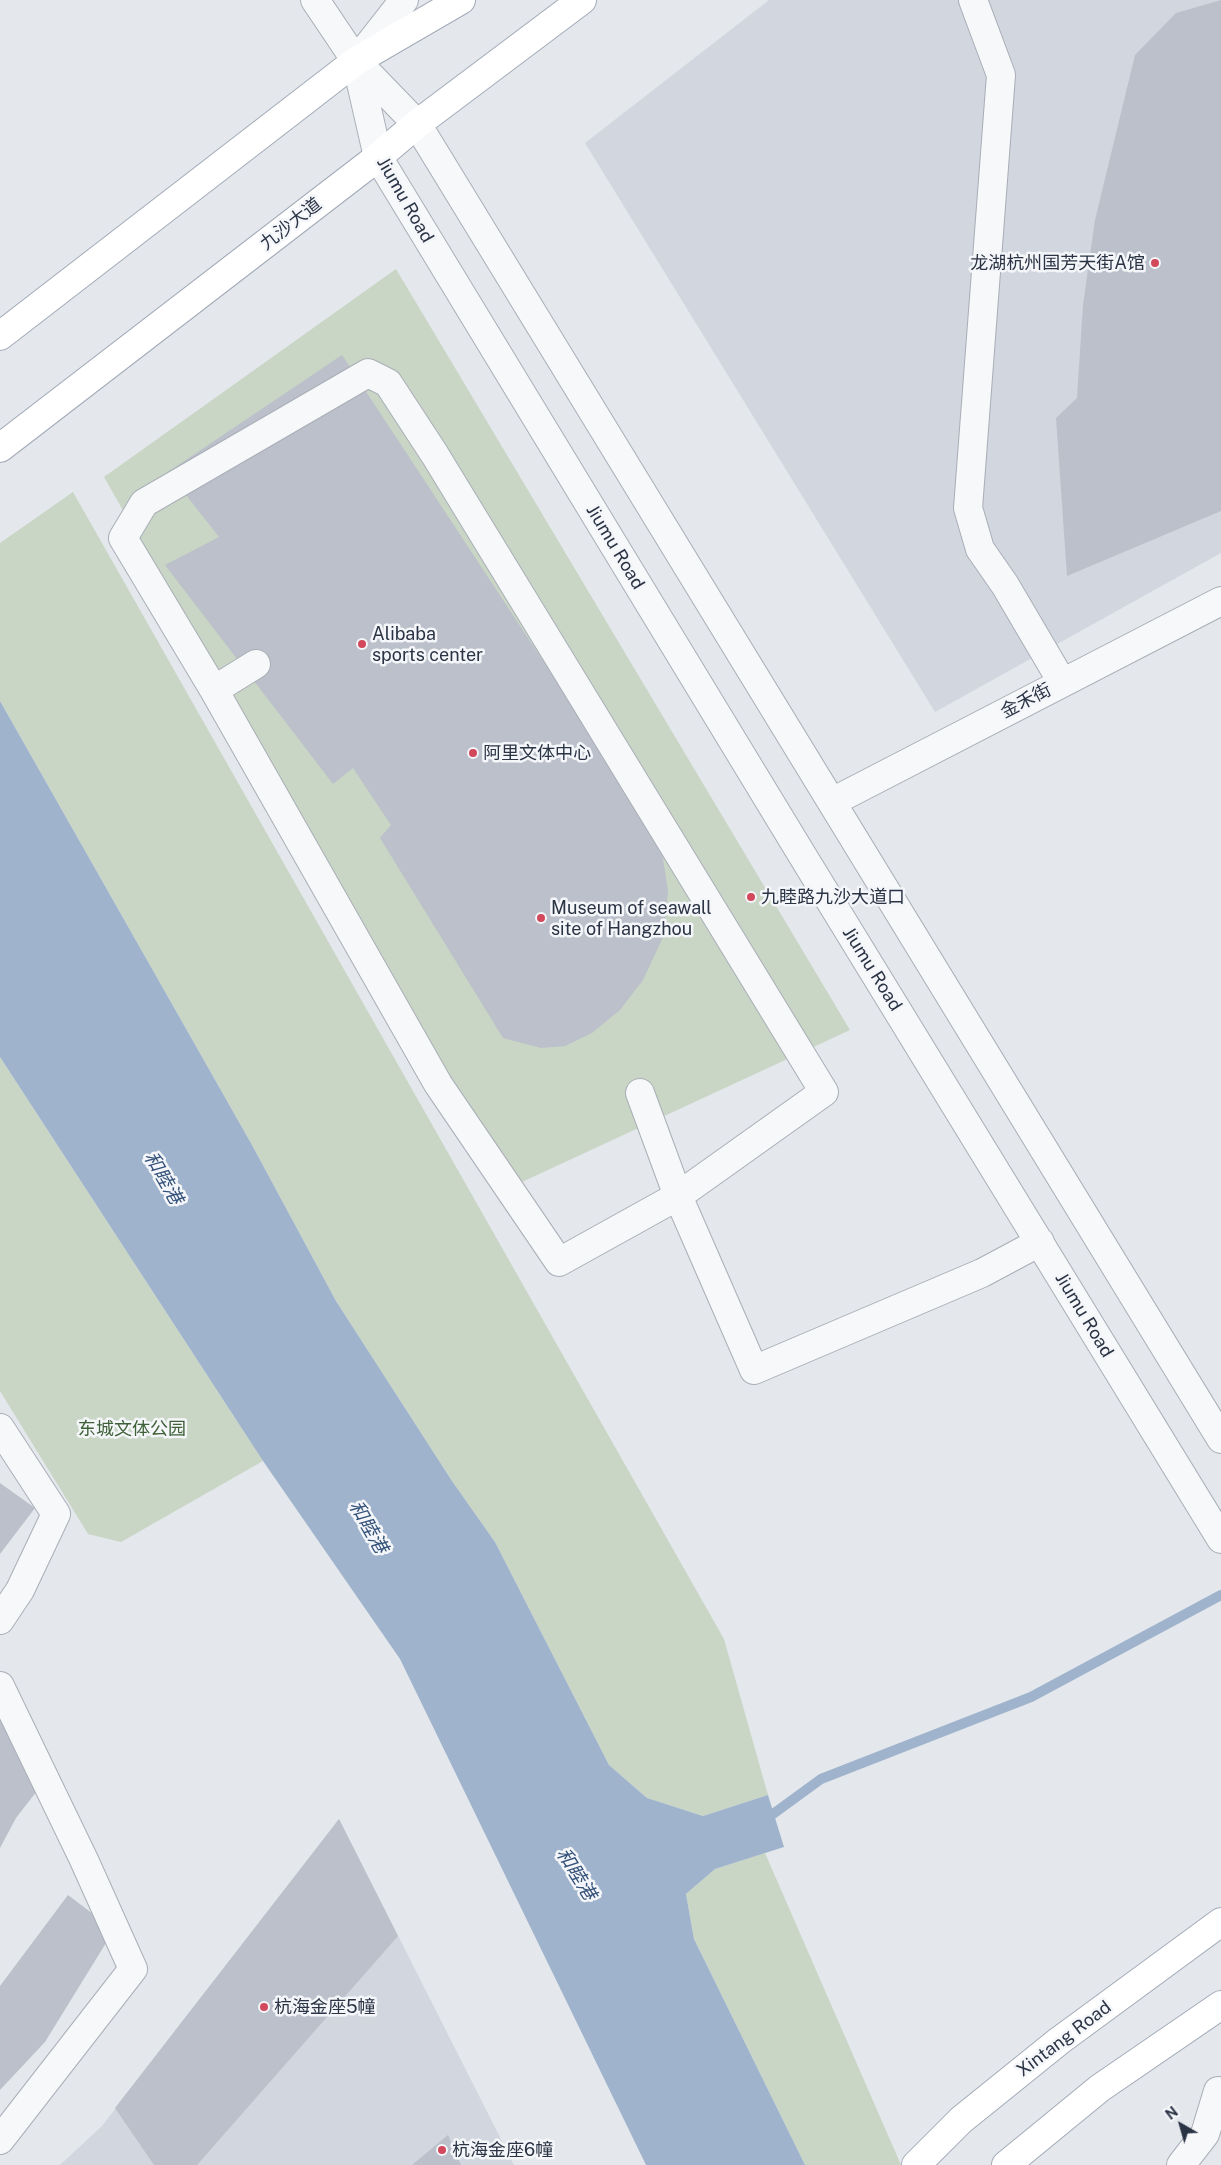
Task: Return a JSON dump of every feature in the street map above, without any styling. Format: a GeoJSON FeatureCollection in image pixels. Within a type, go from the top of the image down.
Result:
{"type":"FeatureCollection","features":[{"type":"Feature","properties":{"kind":"main road"},"geometry":{"type":"LineString","coordinates":[[2,330],[356,61],[461,0]]}},
{"type":"Feature","properties":{"kind":"main road","name":"九沙大道"},"geometry":{"type":"LineString","coordinates":[[0,448],[378,157],[417,124],[582,0]]}},
{"type":"Feature","properties":{"kind":"main road","name":"Xintang Road"},"geometry":{"type":"LineString","coordinates":[[916,2165],[961,2120],[1059,2041],[1221,1922]]}},
{"type":"Feature","properties":{"kind":"main road"},"geometry":{"type":"LineString","coordinates":[[1006,2165],[1100,2088],[1221,2005]]}},
{"type":"Feature","properties":{"kind":"street"},"geometry":{"type":"LineString","coordinates":[[315,0],[356,61],[417,124],[1221,1439]]}},
{"type":"Feature","properties":{"kind":"street"},"geometry":{"type":"LineString","coordinates":[[356,61],[404,0]]}},
{"type":"Feature","properties":{"kind":"street"},"geometry":{"type":"LineString","coordinates":[[974,0],[1001,75],[968,508],[980,549],[1005,585],[1062,682]]}},
{"type":"Feature","properties":{"kind":"street","name":"Jiumu Road"},"geometry":{"type":"LineString","coordinates":[[356,61],[378,157],[1219,1535]]}},
{"type":"Feature","properties":{"kind":"street"},"geometry":{"type":"LineString","coordinates":[[368,373],[388,383],[824,1092],[678,1196],[559,1262],[438,1084],[214,690],[123,538],[144,503],[368,373]]}},
{"type":"Feature","properties":{"kind":"street","name":"金禾街"},"geometry":{"type":"LineString","coordinates":[[832,802],[1221,601]]}},
{"type":"Feature","properties":{"kind":"street"},"geometry":{"type":"LineString","coordinates":[[214,690],[256,664]]}},
{"type":"Feature","properties":{"kind":"street"},"geometry":{"type":"LineString","coordinates":[[640,1093],[678,1196],[754,1370],[982,1273],[1040,1242]]}},
{"type":"Feature","properties":{"kind":"street"},"geometry":{"type":"LineString","coordinates":[[0,1428],[56,1514],[20,1590],[0,1620]]}},
{"type":"Feature","properties":{"kind":"street"},"geometry":{"type":"LineString","coordinates":[[0,1686],[84,1860],[133,1969],[0,2140]]}},
{"type":"Feature","properties":{"kind":"street"},"geometry":{"type":"LineString","coordinates":[[1181,2165],[1205,2134],[1218,2091]]}},
{"type":"Feature","properties":{"kind":"shaded area"},"geometry":{"type":"Polygon","coordinates":[[[769,0],[1221,0],[1221,553],[935,712],[585,143],[769,0]]]}},
{"type":"Feature","properties":{"kind":"shaded area"},"geometry":{"type":"Polygon","coordinates":[[[339,1819],[514,2165],[60,2165],[102,2126],[339,1819]]]}},
{"type":"Feature","properties":{"kind":"green space","name":"阿里文体中心"},"geometry":{"type":"Polygon","coordinates":[[[396,269],[850,1030],[509,1188],[104,477],[396,269]]]}},
{"type":"Feature","properties":{"kind":"green space"},"geometry":{"type":"Polygon","coordinates":[[[73,492],[724,1639],[768,1795],[703,1816],[647,1798],[609,1765],[495,1542],[452,1481],[336,1301],[252,1145],[0,701],[0,543],[73,492]]]}},
{"type":"Feature","properties":{"kind":"green space","name":"东城文体公园"},"geometry":{"type":"Polygon","coordinates":[[[0,1057],[263,1461],[121,1542],[88,1534],[0,1391],[0,1057]]]}},
{"type":"Feature","properties":{"kind":"green space"},"geometry":{"type":"Polygon","coordinates":[[[765,1853],[901,2165],[805,2165],[694,1939],[686,1894],[715,1869],[765,1853]]]}},
{"type":"Feature","properties":{"kind":"water","name":"和睦港"},"geometry":{"type":"Polygon","coordinates":[[[0,701],[252,1145],[336,1301],[452,1481],[495,1542],[609,1765],[647,1798],[703,1816],[768,1795],[784,1847],[715,1869],[686,1894],[694,1939],[805,2165],[646,2165],[400,1659],[263,1461],[0,1057],[0,701]]]}},
{"type":"Feature","properties":{"kind":"building","name":"龙湖杭州国芳天街A馆"},"geometry":{"type":"Polygon","coordinates":[[[1221,0],[1221,511],[1067,576],[1056,418],[1077,398],[1083,305],[1095,220],[1135,55],[1176,13],[1221,0]]]}},
{"type":"Feature","properties":{"kind":"building"},"geometry":{"type":"Polygon","coordinates":[[[342,355],[660,839],[668,891],[664,935],[643,980],[620,1010],[592,1033],[565,1046],[541,1048],[503,1038],[380,838],[391,825],[353,768],[333,784],[165,565],[219,537],[168,472],[342,355]]]}},
{"type":"Feature","properties":{"kind":"building"},"geometry":{"type":"Polygon","coordinates":[[[0,1483],[35,1508],[0,1554],[0,1483]]]}},
{"type":"Feature","properties":{"kind":"building"},"geometry":{"type":"Polygon","coordinates":[[[0,1708],[40,1787],[16,1818],[0,1848],[0,1708]]]}},
{"type":"Feature","properties":{"kind":"building","name":"杭海金座5幢"},"geometry":{"type":"Polygon","coordinates":[[[339,1819],[398,1936],[197,2165],[154,2165],[115,2108],[339,1819]]]}},
{"type":"Feature","properties":{"kind":"building"},"geometry":{"type":"Polygon","coordinates":[[[68,1895],[114,1930],[45,2042],[0,2090],[0,1986],[68,1895]]]}},
{"type":"Feature","properties":{"kind":"building","name":"杭海金座6幢"},"geometry":{"type":"Polygon","coordinates":[[[448,2135],[461,2165],[412,2165],[448,2135]]]}},
{"type":"Feature","properties":{"kind":"waterway"},"geometry":{"type":"LineString","coordinates":[[762,1818],[773,1814],[821,1779],[1031,1697],[1221,1595]]}},
{"type":"Feature","properties":{"kind":"place","name":"龙湖杭州国芳天街A馆"},"geometry":{"type":"Point","coordinates":[1155,263]}},
{"type":"Feature","properties":{"kind":"place","name":"Alibaba sports center"},"geometry":{"type":"Point","coordinates":[362,644]}},
{"type":"Feature","properties":{"kind":"place","name":"阿里文体中心"},"geometry":{"type":"Point","coordinates":[473,753]}},
{"type":"Feature","properties":{"kind":"place","name":"九睦路九沙大道口"},"geometry":{"type":"Point","coordinates":[751,897]}},
{"type":"Feature","properties":{"kind":"place","name":"Museum of seawall site of Hangzhou"},"geometry":{"type":"Point","coordinates":[541,918]}},
{"type":"Feature","properties":{"kind":"place","name":"杭海金座5幢"},"geometry":{"type":"Point","coordinates":[264,2007]}},
{"type":"Feature","properties":{"kind":"place","name":"杭海金座6幢"},"geometry":{"type":"Point","coordinates":[442,2150]}}]}
